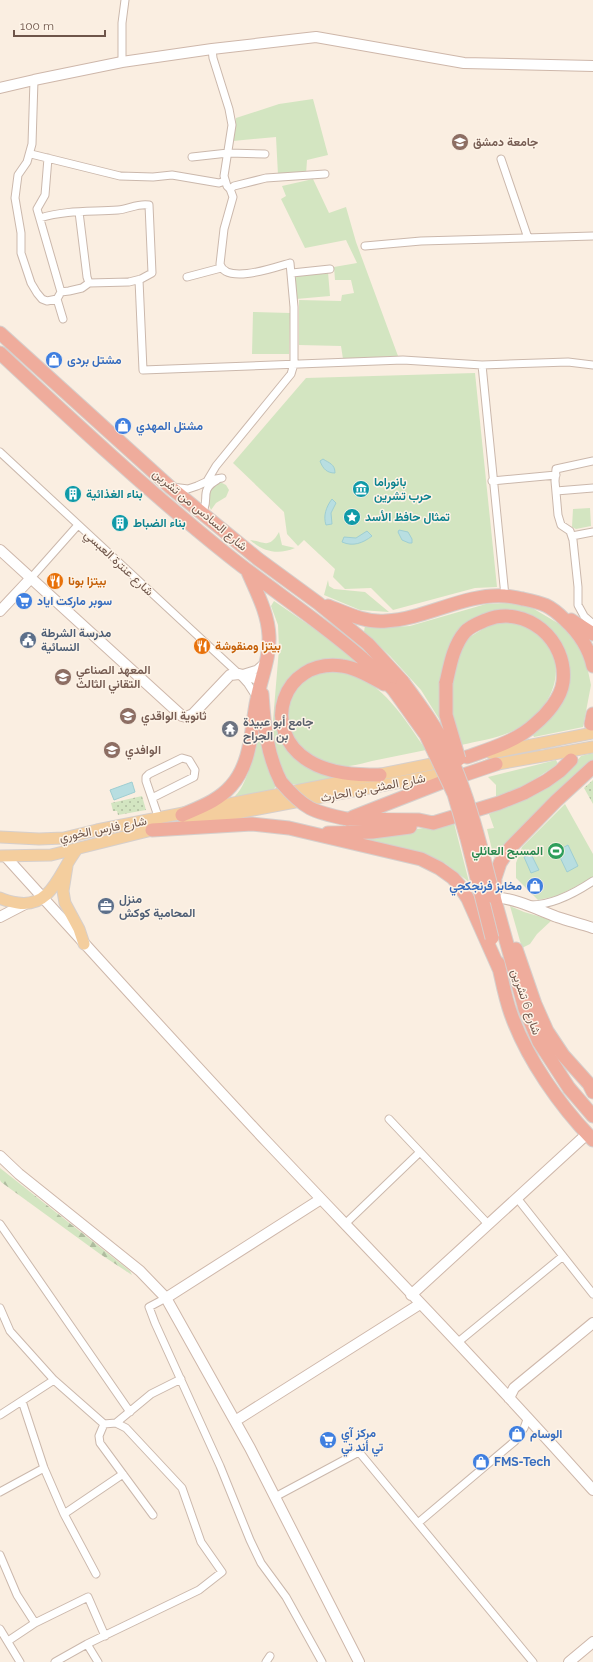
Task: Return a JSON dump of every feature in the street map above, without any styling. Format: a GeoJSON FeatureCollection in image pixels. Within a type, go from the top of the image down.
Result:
{"type":"FeatureCollection","features":[{"type":"Feature","properties":{"kind":"highway","name":"شارع السادس من تشرين"},"geometry":{"type":"LineString","coordinates":[[0,333],[170,487],[258,559],[318,603],[368,644],[398,685]]}},
{"type":"Feature","properties":{"kind":"highway","name":"شارع السادس من تشرين"},"geometry":{"type":"LineString","coordinates":[[0,354],[112,458],[178,515],[247,571],[338,638],[398,685]]}},
{"type":"Feature","properties":{"kind":"highway"},"geometry":{"type":"LineString","coordinates":[[182,815],[216,799],[231,786],[239,775],[246,756],[257,698],[267,660],[269,635],[267,620],[262,603],[247,571]]}},
{"type":"Feature","properties":{"kind":"highway"},"geometry":{"type":"LineString","coordinates":[[318,603],[362,619],[384,622],[404,619],[472,600],[505,596],[537,602],[553,608],[593,634]]}},
{"type":"Feature","properties":{"kind":"highway"},"geometry":{"type":"LineString","coordinates":[[553,608],[572,626],[590,654],[593,666]]}},
{"type":"Feature","properties":{"kind":"highway"},"geometry":{"type":"LineString","coordinates":[[467,757],[493,748],[525,732],[548,710],[559,694],[563,682],[563,669],[560,654],[544,630],[530,621],[517,617],[503,616],[478,624],[466,631],[458,643],[452,657],[446,683],[446,715],[470,793],[478,838]]}},
{"type":"Feature","properties":{"kind":"highway"},"geometry":{"type":"LineString","coordinates":[[380,775],[346,774],[322,767],[305,758],[296,751],[285,735],[282,720],[283,701],[292,683],[307,670],[319,666],[345,666],[398,685],[437,730],[449,754],[465,794],[495,901],[504,918],[523,966],[535,1004],[547,1031],[562,1055],[589,1084],[593,1092]]}},
{"type":"Feature","properties":{"kind":"highway"},"geometry":{"type":"LineString","coordinates":[[262,680],[268,751],[281,782],[295,799],[308,808],[319,813],[347,819],[419,820],[433,823]]}},
{"type":"Feature","properties":{"kind":"highway","name":"شارع 6 تشرين"},"geometry":{"type":"LineString","coordinates":[[398,685],[426,735],[454,794],[467,839],[510,1013],[524,1046],[557,1097],[590,1137]]}},
{"type":"Feature","properties":{"kind":"highway"},"geometry":{"type":"LineString","coordinates":[[317,834],[372,832],[433,823],[499,803],[524,793],[546,781],[560,771],[571,760]]}},
{"type":"Feature","properties":{"kind":"highway"},"geometry":{"type":"LineString","coordinates":[[347,819],[440,783],[496,764]]}},
{"type":"Feature","properties":{"kind":"highway"},"geometry":{"type":"LineString","coordinates":[[495,901],[495,878],[500,863],[510,848],[556,800],[593,767]]}},
{"type":"Feature","properties":{"kind":"highway"},"geometry":{"type":"LineString","coordinates":[[156,824],[252,824],[289,828],[421,859],[439,868],[453,878],[468,899],[500,971]]}},
{"type":"Feature","properties":{"kind":"highway","name":"شارع 6 تشرين"},"geometry":{"type":"LineString","coordinates":[[495,901],[525,1009],[539,1042],[569,1088],[593,1116]]}},
{"type":"Feature","properties":{"kind":"main road","name":"شارع فارس الخوري"},"geometry":{"type":"LineString","coordinates":[[2,854],[50,855],[77,849],[182,815],[467,757],[592,724]]}},
{"type":"Feature","properties":{"kind":"main road","name":"شارع المثنى بن الحارث"},"geometry":{"type":"LineString","coordinates":[[156,824],[593,746]]}},
{"type":"Feature","properties":{"kind":"main road","name":"شارع فارس الخوري"},"geometry":{"type":"LineString","coordinates":[[0,837],[39,839],[64,838],[97,830],[156,824]]}},
{"type":"Feature","properties":{"kind":"main road"},"geometry":{"type":"LineString","coordinates":[[0,898],[6,901],[25,904],[37,902],[44,898],[50,892],[68,861],[77,849]]}},
{"type":"Feature","properties":{"kind":"main road"},"geometry":{"type":"LineString","coordinates":[[68,861],[63,891],[65,904],[79,929],[84,944]]}},
{"type":"Feature","properties":{"kind":"street"},"geometry":{"type":"LineString","coordinates":[[122,62],[122,23],[125,0]]}},
{"type":"Feature","properties":{"kind":"street"},"geometry":{"type":"LineString","coordinates":[[0,88],[122,62],[212,49],[316,37],[464,63],[593,66]]}},
{"type":"Feature","properties":{"kind":"street"},"geometry":{"type":"LineString","coordinates":[[207,481],[216,466],[291,374],[294,364],[294,307],[290,263],[243,274],[226,272],[220,264],[222,244],[233,197],[225,181],[232,131],[231,117],[213,58],[212,49]]}},
{"type":"Feature","properties":{"kind":"street"},"geometry":{"type":"LineString","coordinates":[[34,80],[30,154],[18,175],[15,198],[21,233],[21,253],[31,283],[42,299],[47,301],[57,299]]}},
{"type":"Feature","properties":{"kind":"street"},"geometry":{"type":"LineString","coordinates":[[192,157],[228,153],[265,154]]}},
{"type":"Feature","properties":{"kind":"street"},"geometry":{"type":"LineString","coordinates":[[30,154],[120,176],[153,177],[172,175],[219,183],[225,181]]}},
{"type":"Feature","properties":{"kind":"street"},"geometry":{"type":"LineString","coordinates":[[48,158],[45,195],[37,209],[61,292],[57,299],[63,319]]}},
{"type":"Feature","properties":{"kind":"street"},"geometry":{"type":"LineString","coordinates":[[501,159],[528,238]]}},
{"type":"Feature","properties":{"kind":"street"},"geometry":{"type":"LineString","coordinates":[[230,189],[234,186],[266,178],[325,174]]}},
{"type":"Feature","properties":{"kind":"street"},"geometry":{"type":"LineString","coordinates":[[40,218],[63,213],[119,210],[143,204],[149,205],[152,273],[139,280],[129,282],[89,283],[82,288],[61,292]]}},
{"type":"Feature","properties":{"kind":"street"},"geometry":{"type":"LineString","coordinates":[[79,212],[89,283]]}},
{"type":"Feature","properties":{"kind":"street"},"geometry":{"type":"LineString","coordinates":[[365,246],[421,241],[593,236]]}},
{"type":"Feature","properties":{"kind":"street"},"geometry":{"type":"LineString","coordinates":[[187,277],[222,268]]}},
{"type":"Feature","properties":{"kind":"street"},"geometry":{"type":"LineString","coordinates":[[292,273],[330,269]]}},
{"type":"Feature","properties":{"kind":"street"},"geometry":{"type":"LineString","coordinates":[[139,280],[143,370],[403,360],[482,365],[568,362],[593,365]]}},
{"type":"Feature","properties":{"kind":"street"},"geometry":{"type":"LineString","coordinates":[[482,365],[492,481],[505,596]]}},
{"type":"Feature","properties":{"kind":"street","name":"شارع عنترة العبسي"},"geometry":{"type":"LineString","coordinates":[[0,452],[239,674],[257,698]]}},
{"type":"Feature","properties":{"kind":"street"},"geometry":{"type":"LineString","coordinates":[[593,461],[556,469],[558,515],[561,525],[570,531],[572,536],[578,587],[578,605],[584,616],[593,624]]}},
{"type":"Feature","properties":{"kind":"street"},"geometry":{"type":"LineString","coordinates":[[492,481],[556,475]]}},
{"type":"Feature","properties":{"kind":"street"},"geometry":{"type":"LineString","coordinates":[[170,487],[188,489],[207,481],[221,478],[211,484],[206,490],[205,507],[202,513]]}},
{"type":"Feature","properties":{"kind":"street"},"geometry":{"type":"LineString","coordinates":[[556,491],[593,488]]}},
{"type":"Feature","properties":{"kind":"street"},"geometry":{"type":"LineString","coordinates":[[0,611],[78,525]]}},
{"type":"Feature","properties":{"kind":"street"},"geometry":{"type":"LineString","coordinates":[[572,536],[593,532]]}},
{"type":"Feature","properties":{"kind":"street"},"geometry":{"type":"LineString","coordinates":[[0,550],[182,716],[186,717],[193,714],[227,677],[232,674],[239,674],[262,680]]}},
{"type":"Feature","properties":{"kind":"street"},"geometry":{"type":"LineString","coordinates":[[239,674],[257,669],[267,660]]}},
{"type":"Feature","properties":{"kind":"street"},"geometry":{"type":"LineString","coordinates":[[152,798],[194,777],[195,770],[189,760],[182,758],[147,775],[146,781],[152,798],[156,824]]}},
{"type":"Feature","properties":{"kind":"street"},"geometry":{"type":"LineString","coordinates":[[2,854],[321,1199],[528,1417],[593,1490]]}},
{"type":"Feature","properties":{"kind":"street"},"geometry":{"type":"LineString","coordinates":[[527,904],[542,905],[556,900],[593,881]]}},
{"type":"Feature","properties":{"kind":"street"},"geometry":{"type":"LineString","coordinates":[[495,901],[507,898],[593,928]]}},
{"type":"Feature","properties":{"kind":"street"},"geometry":{"type":"LineString","coordinates":[[0,917],[25,904]]}},
{"type":"Feature","properties":{"kind":"street"},"geometry":{"type":"LineString","coordinates":[[389,1119],[488,1224]]}},
{"type":"Feature","properties":{"kind":"street"},"geometry":{"type":"LineString","coordinates":[[411,1295],[517,1198],[590,1137]]}},
{"type":"Feature","properties":{"kind":"street"},"geometry":{"type":"LineString","coordinates":[[345,1224],[420,1152]]}},
{"type":"Feature","properties":{"kind":"street"},"geometry":{"type":"LineString","coordinates":[[0,1156],[19,1174],[140,1271],[166,1298],[235,1421],[359,1662]]}},
{"type":"Feature","properties":{"kind":"street"},"geometry":{"type":"LineString","coordinates":[[517,1198],[593,1294]]}},
{"type":"Feature","properties":{"kind":"street"},"geometry":{"type":"LineString","coordinates":[[321,1199],[149,1308],[261,1563],[286,1597],[322,1662]]}},
{"type":"Feature","properties":{"kind":"street"},"geometry":{"type":"LineString","coordinates":[[0,1224],[130,1412]]}},
{"type":"Feature","properties":{"kind":"street"},"geometry":{"type":"LineString","coordinates":[[457,1343],[563,1256]]}},
{"type":"Feature","properties":{"kind":"street"},"geometry":{"type":"LineString","coordinates":[[235,1421],[420,1304]]}},
{"type":"Feature","properties":{"kind":"street"},"geometry":{"type":"LineString","coordinates":[[0,1308],[10,1331],[54,1380],[104,1424],[116,1423],[126,1428],[182,1488],[201,1542],[222,1572],[199,1590],[87,1644],[55,1662]]}},
{"type":"Feature","properties":{"kind":"street"},"geometry":{"type":"LineString","coordinates":[[509,1398],[514,1388],[593,1323]]}},
{"type":"Feature","properties":{"kind":"street"},"geometry":{"type":"LineString","coordinates":[[116,1423],[151,1394],[180,1379]]}},
{"type":"Feature","properties":{"kind":"street"},"geometry":{"type":"LineString","coordinates":[[0,1415],[54,1380]]}},
{"type":"Feature","properties":{"kind":"street"},"geometry":{"type":"LineString","coordinates":[[22,1401],[44,1468],[64,1514],[96,1574]]}},
{"type":"Feature","properties":{"kind":"street"},"geometry":{"type":"LineString","coordinates":[[418,1523],[515,1441],[524,1428],[528,1417]]}},
{"type":"Feature","properties":{"kind":"street"},"geometry":{"type":"LineString","coordinates":[[104,1424],[100,1436],[100,1443],[153,1515]]}},
{"type":"Feature","properties":{"kind":"street"},"geometry":{"type":"LineString","coordinates":[[275,1497],[359,1452],[533,1662]]}},
{"type":"Feature","properties":{"kind":"street"},"geometry":{"type":"LineString","coordinates":[[0,1492],[44,1468]]}},
{"type":"Feature","properties":{"kind":"street"},"geometry":{"type":"LineString","coordinates":[[64,1514],[123,1474]]}},
{"type":"Feature","properties":{"kind":"street"},"geometry":{"type":"LineString","coordinates":[[0,1555],[17,1595],[35,1623]]}},
{"type":"Feature","properties":{"kind":"street"},"geometry":{"type":"LineString","coordinates":[[8,1641],[35,1623],[88,1597],[105,1636]]}},
{"type":"Feature","properties":{"kind":"street"},"geometry":{"type":"LineString","coordinates":[[0,1629],[20,1662]]}},
{"type":"Feature","properties":{"kind":"street"},"geometry":{"type":"LineString","coordinates":[[568,1662],[593,1642]]}},
{"type":"Feature","properties":{"kind":"street"},"geometry":{"type":"LineString","coordinates":[[87,1644],[98,1662]]}},
{"type":"Feature","properties":{"kind":"green space"},"geometry":{"type":"Polygon","coordinates":[[[313,99],[328,155],[307,160],[306,175],[278,175],[276,137],[233,141],[236,118],[279,104],[313,99]]]}},
{"type":"Feature","properties":{"kind":"green space"},"geometry":{"type":"Polygon","coordinates":[[[313,179],[329,213],[346,207],[356,242],[398,356],[343,359],[341,346],[299,345],[299,300],[341,301],[342,295],[354,293],[351,280],[335,280],[334,267],[357,263],[346,240],[305,248],[281,199],[286,196],[282,186],[313,179]]]}},
{"type":"Feature","properties":{"kind":"green space"},"geometry":{"type":"Polygon","coordinates":[[[328,272],[330,296],[296,299],[294,274],[328,272]]]}},
{"type":"Feature","properties":{"kind":"green space"},"geometry":{"type":"Polygon","coordinates":[[[253,312],[290,313],[289,354],[252,354],[253,312]]]}},
{"type":"Feature","properties":{"kind":"green space"},"geometry":{"type":"Polygon","coordinates":[[[475,373],[497,587],[475,588],[393,610],[371,588],[345,589],[333,577],[335,569],[304,540],[298,546],[287,534],[284,512],[233,463],[306,378],[475,373]]]}},
{"type":"Feature","properties":{"kind":"green space"},"geometry":{"type":"Polygon","coordinates":[[[218,481],[226,485],[229,490],[226,497],[216,503],[211,510],[207,500],[207,494],[218,481]]]}},
{"type":"Feature","properties":{"kind":"green space"},"geometry":{"type":"Polygon","coordinates":[[[590,508],[591,526],[576,529],[572,527],[573,509],[590,508]]]}},
{"type":"Feature","properties":{"kind":"green space"},"geometry":{"type":"Polygon","coordinates":[[[279,532],[282,545],[295,548],[277,552],[271,551],[266,550],[250,540],[269,543],[279,532]]]}},
{"type":"Feature","properties":{"kind":"green space"},"geometry":{"type":"Polygon","coordinates":[[[328,580],[329,586],[334,589],[365,592],[389,612],[360,610],[324,595],[328,580]]]}},
{"type":"Feature","properties":{"kind":"green space"},"geometry":{"type":"Polygon","coordinates":[[[274,601],[328,638],[360,664],[324,660],[307,665],[291,677],[279,728],[334,775],[333,779],[306,785],[289,784],[274,752],[272,732],[279,649],[278,625],[271,606],[274,601]]]}},
{"type":"Feature","properties":{"kind":"green space"},"geometry":{"type":"Polygon","coordinates":[[[507,603],[529,606],[561,625],[584,652],[591,685],[583,727],[534,737],[531,731],[569,681],[566,651],[547,627],[530,617],[470,623],[441,689],[441,722],[421,690],[390,656],[364,632],[365,625],[382,628],[410,626],[486,604],[507,603]]]}},
{"type":"Feature","properties":{"kind":"green space"},"geometry":{"type":"Polygon","coordinates":[[[511,621],[527,625],[538,631],[550,647],[556,670],[555,682],[551,693],[546,703],[538,712],[520,727],[499,736],[461,745],[450,712],[450,682],[457,659],[468,638],[491,624],[511,621]]]}},
{"type":"Feature","properties":{"kind":"green space"},"geometry":{"type":"Polygon","coordinates":[[[319,672],[344,672],[358,677],[370,684],[392,703],[426,750],[346,766],[338,766],[324,762],[309,755],[298,745],[291,732],[288,718],[289,704],[295,691],[304,680],[319,672]]]}},
{"type":"Feature","properties":{"kind":"green space"},"geometry":{"type":"Polygon","coordinates":[[[264,709],[277,785],[271,792],[236,801],[235,796],[241,789],[250,768],[264,709]]]}},
{"type":"Feature","properties":{"kind":"green space"},"geometry":{"type":"Polygon","coordinates":[[[593,753],[593,762],[546,803],[494,858],[487,829],[494,828],[489,814],[540,792],[564,776],[581,756],[593,753]]]}},
{"type":"Feature","properties":{"kind":"green space"},"geometry":{"type":"Polygon","coordinates":[[[556,760],[558,764],[526,785],[496,797],[496,785],[488,777],[556,760]]]}},
{"type":"Feature","properties":{"kind":"green space"},"geometry":{"type":"Polygon","coordinates":[[[593,780],[593,804],[584,788],[593,780]]]}},
{"type":"Feature","properties":{"kind":"green space"},"geometry":{"type":"Polygon","coordinates":[[[142,796],[146,810],[118,815],[117,811],[113,811],[111,803],[142,796]]]}},
{"type":"Feature","properties":{"kind":"green space","name":"المسبح العائلي"},"geometry":{"type":"Polygon","coordinates":[[[565,804],[593,854],[593,878],[557,896],[538,900],[516,878],[516,863],[522,847],[565,804]]]}},
{"type":"Feature","properties":{"kind":"green space"},"geometry":{"type":"Polygon","coordinates":[[[454,823],[469,882],[446,864],[407,849],[356,839],[454,823]]]}},
{"type":"Feature","properties":{"kind":"green space"},"geometry":{"type":"Polygon","coordinates":[[[510,906],[524,912],[552,920],[537,934],[530,944],[522,948],[510,906]]]}},
{"type":"Feature","properties":{"kind":"green space"},"geometry":{"type":"Polygon","coordinates":[[[0,1168],[130,1271],[132,1275],[100,1254],[1,1182],[0,1168]]]}},
{"type":"Feature","properties":{"kind":"water"},"geometry":{"type":"Polygon","coordinates":[[[323,459],[333,466],[335,473],[328,471],[322,466],[320,461],[323,459]]]}},
{"type":"Feature","properties":{"kind":"water"},"geometry":{"type":"Polygon","coordinates":[[[332,499],[336,503],[331,513],[332,524],[326,525],[326,512],[332,499]]]}},
{"type":"Feature","properties":{"kind":"water"},"geometry":{"type":"Polygon","coordinates":[[[399,530],[408,532],[412,539],[412,543],[402,540],[398,532],[399,530]]]}},
{"type":"Feature","properties":{"kind":"water"},"geometry":{"type":"Polygon","coordinates":[[[367,531],[372,536],[365,541],[354,544],[342,542],[344,537],[356,538],[367,531]]]}},
{"type":"Feature","properties":{"kind":"water"},"geometry":{"type":"Polygon","coordinates":[[[132,782],[135,792],[114,800],[110,790],[132,782]]]}},
{"type":"Feature","properties":{"kind":"water"},"geometry":{"type":"Polygon","coordinates":[[[568,845],[578,866],[567,872],[557,851],[568,845]]]}},
{"type":"Feature","properties":{"kind":"water"},"geometry":{"type":"Polygon","coordinates":[[[531,854],[539,870],[531,873],[524,857],[531,854]]]}},
{"type":"Feature","properties":{"kind":"place","name":"جامعة دمشق"},"geometry":{"type":"Point","coordinates":[460,142]}},
{"type":"Feature","properties":{"kind":"place","name":"مشتل بردى"},"geometry":{"type":"Point","coordinates":[54,360]}},
{"type":"Feature","properties":{"kind":"place","name":"مشتل المهدي"},"geometry":{"type":"Point","coordinates":[123,426]}},
{"type":"Feature","properties":{"kind":"place","name":"بانوراما حرب تشرين"},"geometry":{"type":"Point","coordinates":[361,489]}},
{"type":"Feature","properties":{"kind":"place","name":"بناء الغذائية"},"geometry":{"type":"Point","coordinates":[73,494]}},
{"type":"Feature","properties":{"kind":"place","name":"تمثال حافظ الأسد"},"geometry":{"type":"Point","coordinates":[352,517]}},
{"type":"Feature","properties":{"kind":"place","name":"بناء الضباط"},"geometry":{"type":"Point","coordinates":[120,523]}},
{"type":"Feature","properties":{"kind":"place","name":"بيتزا بونا"},"geometry":{"type":"Point","coordinates":[55,581]}},
{"type":"Feature","properties":{"kind":"place","name":"سوبر ماركت اياد"},"geometry":{"type":"Point","coordinates":[24,601]}},
{"type":"Feature","properties":{"kind":"place","name":"مدرسة الشرطة النسائية"},"geometry":{"type":"Point","coordinates":[28,640]}},
{"type":"Feature","properties":{"kind":"place","name":"بيتزا ومنقوشة"},"geometry":{"type":"Point","coordinates":[202,646]}},
{"type":"Feature","properties":{"kind":"place","name":"المعهد الصناعي التقاني الثالث"},"geometry":{"type":"Point","coordinates":[63,677]}},
{"type":"Feature","properties":{"kind":"place","name":"ثانوية الواقدي"},"geometry":{"type":"Point","coordinates":[128,716]}},
{"type":"Feature","properties":{"kind":"place","name":"جامع أبو عبيدة بن الجراح"},"geometry":{"type":"Point","coordinates":[230,729]}},
{"type":"Feature","properties":{"kind":"place","name":"الوافدي"},"geometry":{"type":"Point","coordinates":[112,750]}},
{"type":"Feature","properties":{"kind":"place","name":"المسبح العائلي"},"geometry":{"type":"Point","coordinates":[556,851]}},
{"type":"Feature","properties":{"kind":"place","name":"مخابز فرنجكجي"},"geometry":{"type":"Point","coordinates":[535,886]}},
{"type":"Feature","properties":{"kind":"place","name":"منزل المحامية كوكش"},"geometry":{"type":"Point","coordinates":[106,906]}},
{"type":"Feature","properties":{"kind":"place","name":"الوسام"},"geometry":{"type":"Point","coordinates":[517,1434]}},
{"type":"Feature","properties":{"kind":"place","name":"مركز آي تي أند تي"},"geometry":{"type":"Point","coordinates":[328,1440]}},
{"type":"Feature","properties":{"kind":"place","name":"FMS-Tech"},"geometry":{"type":"Point","coordinates":[481,1462]}}]}
